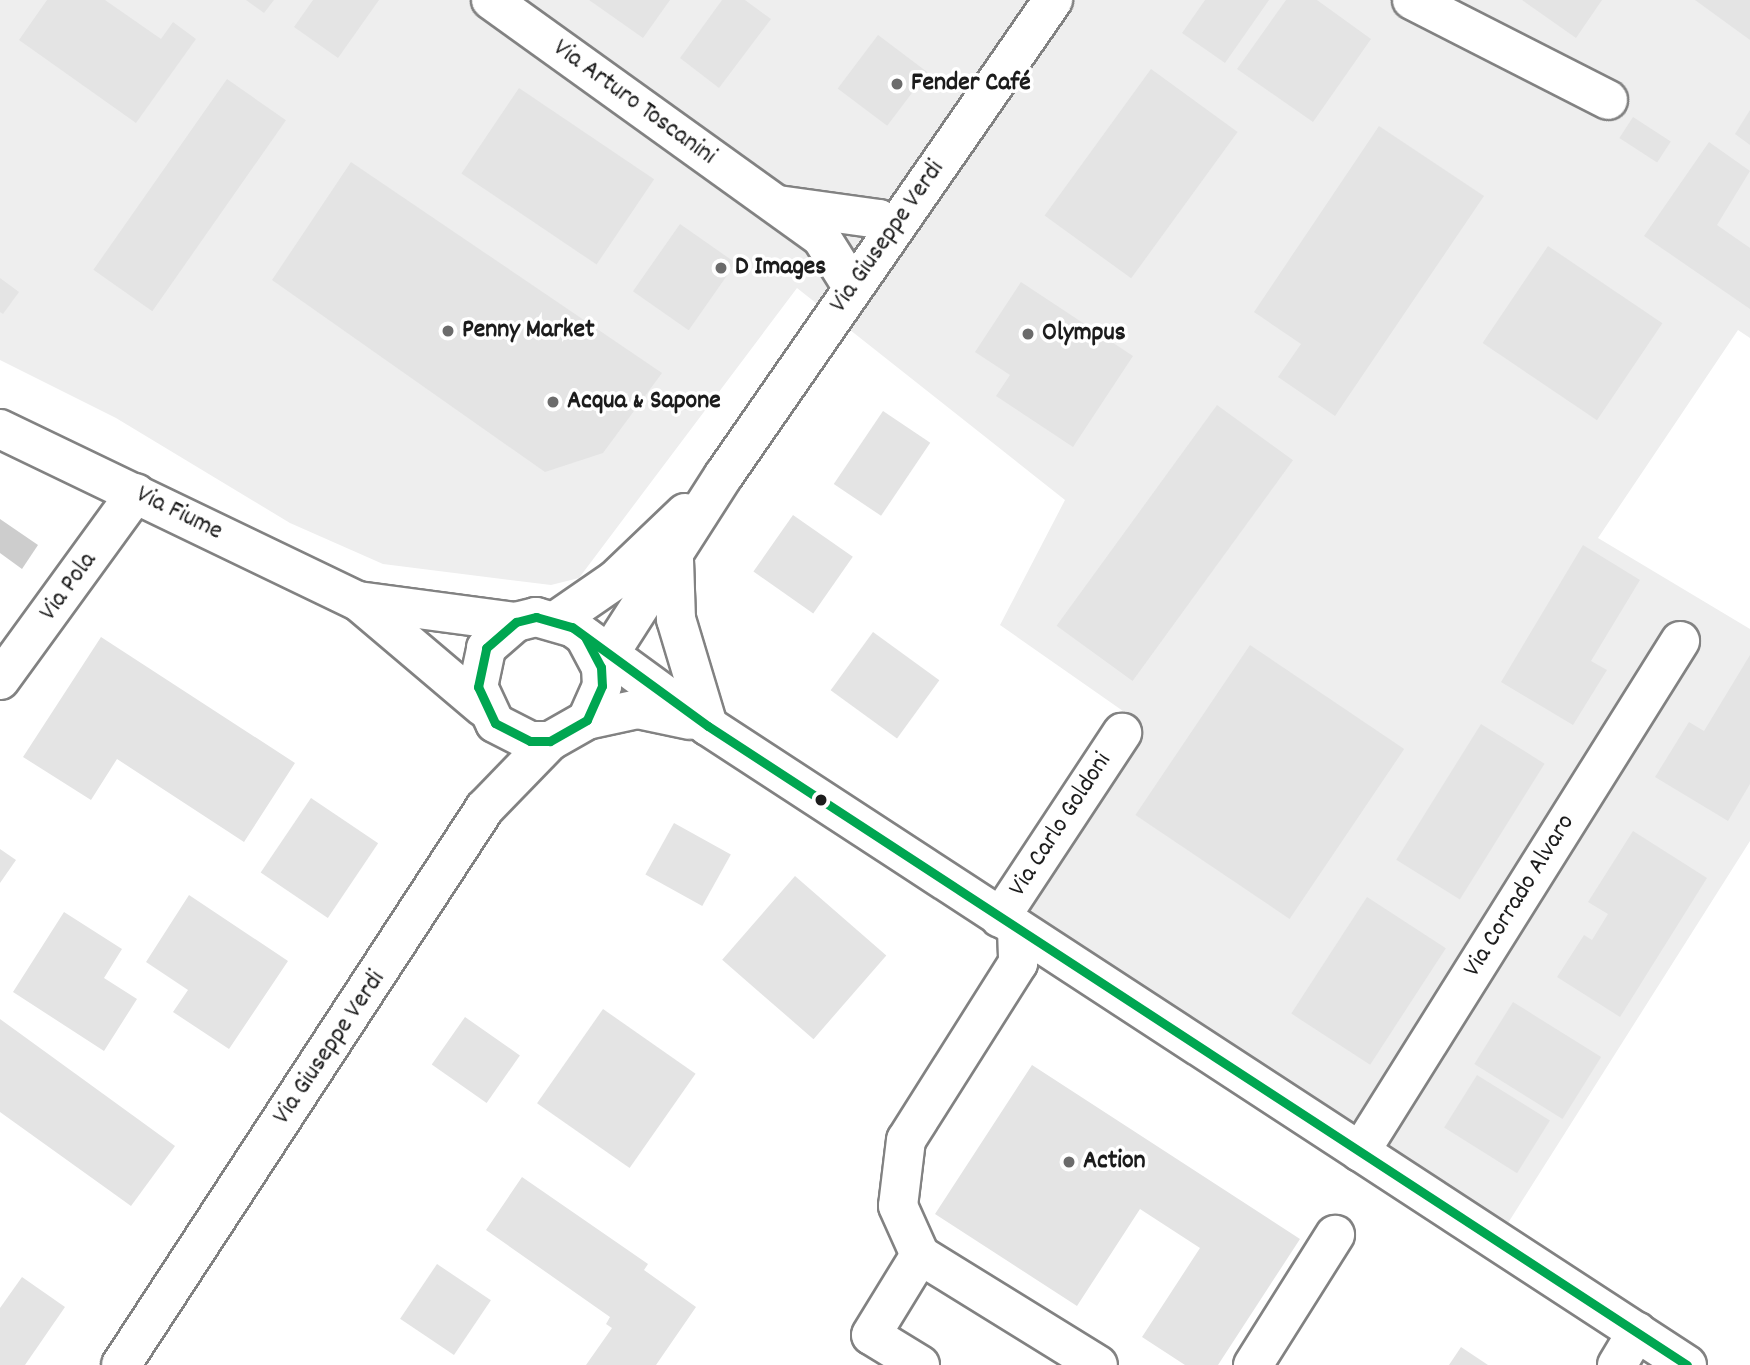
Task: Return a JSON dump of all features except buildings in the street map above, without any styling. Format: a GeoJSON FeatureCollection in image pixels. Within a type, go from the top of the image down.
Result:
{"type":"FeatureCollection","features":[{"type":"Feature","properties":{"kind":"street","name":"Via Arturo Toscanini"},"geometry":{"type":"LineString","coordinates":[[491,0],[821,237],[853,288]]}},
{"type":"Feature","properties":{"kind":"street","name":"Via Giuseppe Verdi"},"geometry":{"type":"LineString","coordinates":[[588,644],[674,560],[724,475],[1053,0]]}},
{"type":"Feature","properties":{"kind":"street"},"geometry":{"type":"LineString","coordinates":[[1412,0],[1608,100]]}},
{"type":"Feature","properties":{"kind":"street","name":"Via Arturo Toscanini"},"geometry":{"type":"LineString","coordinates":[[778,205],[879,219],[894,229]]}},
{"type":"Feature","properties":{"kind":"street","name":"Via Fiume"},"geometry":{"type":"LineString","coordinates":[[0,429],[358,601],[483,706],[511,735],[550,741]]}},
{"type":"Feature","properties":{"kind":"street","name":"Via Giuseppe Verdi"},"geometry":{"type":"LineString","coordinates":[[588,644],[615,580],[724,475]]}},
{"type":"Feature","properties":{"kind":"street","name":"Via Pola"},"geometry":{"type":"LineString","coordinates":[[0,680],[136,493]]}},
{"type":"Feature","properties":{"kind":"street"},"geometry":{"type":"LineString","coordinates":[[674,560],[676,620],[708,726]]}},
{"type":"Feature","properties":{"kind":"street","name":"Via Fiume"},"geometry":{"type":"LineString","coordinates":[[358,601],[516,622],[588,644]]}},
{"type":"Feature","properties":{"kind":"street"},"geometry":{"type":"LineString","coordinates":[[483,706],[478,677],[486,648],[516,622]]}},
{"type":"Feature","properties":{"kind":"street","name":"Via Corrado Alvaro"},"geometry":{"type":"LineString","coordinates":[[1360,1152],[1680,641]]}},
{"type":"Feature","properties":{"kind":"street"},"geometry":{"type":"LineString","coordinates":[[550,741],[587,720],[600,695],[588,644]]}},
{"type":"Feature","properties":{"kind":"street","name":"Via Carlo Goldoni"},"geometry":{"type":"LineString","coordinates":[[588,644],[1008,924],[1687,1365]]}},
{"type":"Feature","properties":{"kind":"street","name":"Via Carlo Goldoni"},"geometry":{"type":"LineString","coordinates":[[587,720],[650,709],[708,726]]}},
{"type":"Feature","properties":{"kind":"street","name":"Via Carlo Goldoni"},"geometry":{"type":"LineString","coordinates":[[1008,924],[1122,733]]}},
{"type":"Feature","properties":{"kind":"street","name":"Via Giuseppe Verdi"},"geometry":{"type":"LineString","coordinates":[[121,1365],[485,808],[550,741]]}},
{"type":"Feature","properties":{"kind":"street"},"geometry":{"type":"LineString","coordinates":[[1008,924],[1018,963],[906,1140],[898,1206],[920,1255],[1098,1365]]}},
{"type":"Feature","properties":{"kind":"street"},"geometry":{"type":"LineString","coordinates":[[1253,1365],[1335,1235]]}},
{"type":"Feature","properties":{"kind":"street"},"geometry":{"type":"LineString","coordinates":[[920,1255],[871,1335],[920,1365]]}},
{"type":"Feature","properties":{"kind":"street"},"geometry":{"type":"LineString","coordinates":[[1617,1365],[1637,1332]]}},
{"type":"Feature","properties":{"kind":"shaded area"},"geometry":{"type":"Polygon","coordinates":[[[0,0],[1750,0],[1750,338],[1738,330],[1598,538],[1750,629],[1750,841],[1508,1223],[1023,911],[1143,725],[1000,625],[1065,500],[797,288],[579,578],[551,585],[383,564],[290,523],[116,418],[0,360],[0,0]]]}},
{"type":"Feature","properties":{"kind":"shaded area"},"geometry":{"type":"Polygon","coordinates":[[[0,519],[38,545],[22,569],[0,553],[0,519]]]}},
{"type":"Feature","properties":{"kind":"transit line"},"geometry":{"type":"LineString","coordinates":[[585,637],[601,667],[602,686],[587,720],[550,741],[530,741],[495,723],[478,687],[486,648],[516,622],[536,617],[572,627],[708,726],[1687,1365]]}},
{"type":"Feature","properties":{"kind":"place","name":"Fender Café"},"geometry":{"type":"Point","coordinates":[897,84]}},
{"type":"Feature","properties":{"kind":"place","name":"D Images"},"geometry":{"type":"Point","coordinates":[721,268]}},
{"type":"Feature","properties":{"kind":"place","name":"Penny Market"},"geometry":{"type":"Point","coordinates":[448,331]}},
{"type":"Feature","properties":{"kind":"place","name":"Olympus"},"geometry":{"type":"Point","coordinates":[1028,334]}},
{"type":"Feature","properties":{"kind":"place","name":"Acqua & Sapone"},"geometry":{"type":"Point","coordinates":[553,402]}},
{"type":"Feature","properties":{"kind":"place","name":"Action"},"geometry":{"type":"Point","coordinates":[1069,1162]}}]}
